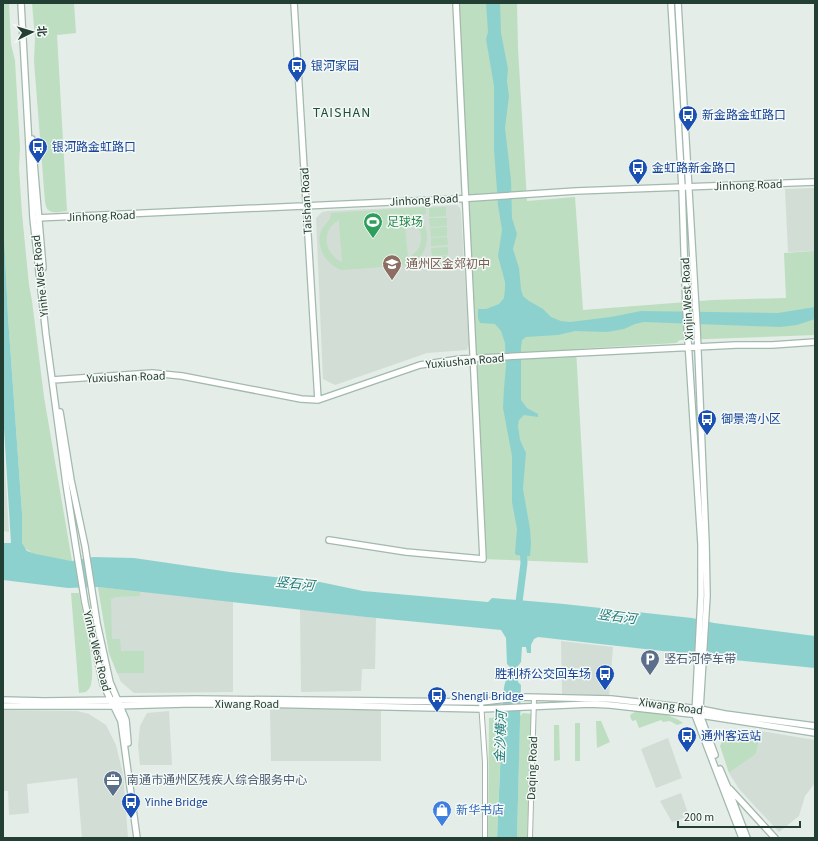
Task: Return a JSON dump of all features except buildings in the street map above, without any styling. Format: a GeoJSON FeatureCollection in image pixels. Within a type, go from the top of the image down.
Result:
{"type":"FeatureCollection","features":[{"type":"Feature","properties":{"kind":"main road","name":"Yinhe West Road"},"geometry":{"type":"LineString","coordinates":[[21,3],[36,218],[54,380],[76,548],[85,603],[104,684],[110,700],[121,721],[138,838]]}},
{"type":"Feature","properties":{"kind":"main road","name":"Yinhe West Road"},"geometry":{"type":"LineString","coordinates":[[24,3],[36,218]]}},
{"type":"Feature","properties":{"kind":"main road","name":"Taishan Road"},"geometry":{"type":"LineString","coordinates":[[294,3],[318,400]]}},
{"type":"Feature","properties":{"kind":"main road"},"geometry":{"type":"LineString","coordinates":[[329,540],[406,552],[484,560],[456,3]]}},
{"type":"Feature","properties":{"kind":"main road","name":"Xinjin West Road"},"geometry":{"type":"LineString","coordinates":[[671,3],[682,188],[686,310],[704,596]]}},
{"type":"Feature","properties":{"kind":"main road","name":"Xinjin West Road"},"geometry":{"type":"LineString","coordinates":[[678,3],[690,187],[698,347],[706,543],[704,596]]}},
{"type":"Feature","properties":{"kind":"main road","name":"Jinhong Road"},"geometry":{"type":"LineString","coordinates":[[36,218],[306,206],[576,191],[815,182]]}},
{"type":"Feature","properties":{"kind":"main road","name":"Yuxiushan Road"},"geometry":{"type":"LineString","coordinates":[[54,380],[152,373],[182,376],[302,399],[318,400],[420,365],[474,358],[815,342]]}},
{"type":"Feature","properties":{"kind":"main road","name":"Yinhe West Road"},"geometry":{"type":"LineString","coordinates":[[54,380],[71,480],[85,546],[97,623],[110,682],[126,720],[132,778],[141,838]]}},
{"type":"Feature","properties":{"kind":"main road"},"geometry":{"type":"LineString","coordinates":[[704,596],[697,709],[718,773],[742,838]]}},
{"type":"Feature","properties":{"kind":"main road","name":"Xiwang Road"},"geometry":{"type":"LineString","coordinates":[[3,700],[44,701],[196,699],[481,702],[487,700],[526,697],[611,699],[697,709],[815,726]]}},
{"type":"Feature","properties":{"kind":"main road","name":"Xiwang Road"},"geometry":{"type":"LineString","coordinates":[[3,706],[258,704],[492,708],[590,704],[698,715],[815,733]]}},
{"type":"Feature","properties":{"kind":"main road"},"geometry":{"type":"LineString","coordinates":[[698,715],[747,838]]}},
{"type":"Feature","properties":{"kind":"main road"},"geometry":{"type":"LineString","coordinates":[[718,773],[728,788],[775,838]]}},
{"type":"Feature","properties":{"kind":"street","name":"Daqing Road"},"geometry":{"type":"LineString","coordinates":[[530,838],[534,698]]}},
{"type":"Feature","properties":{"kind":"street"},"geometry":{"type":"LineString","coordinates":[[481,702],[485,762],[485,838]]}},
{"type":"Feature","properties":{"kind":"shaded area"},"geometry":{"type":"Polygon","coordinates":[[[815,188],[815,251],[788,252],[785,189],[815,188]]]}},
{"type":"Feature","properties":{"kind":"shaded area","name":"通州区金郊初中"},"geometry":{"type":"Polygon","coordinates":[[[457,205],[461,212],[469,344],[467,350],[427,353],[335,385],[323,379],[316,218],[322,212],[327,211],[457,205]]]}},
{"type":"Feature","properties":{"kind":"shaded area"},"geometry":{"type":"Polygon","coordinates":[[[3,438],[9,532],[3,531],[3,438]]]}},
{"type":"Feature","properties":{"kind":"shaded area"},"geometry":{"type":"Polygon","coordinates":[[[98,587],[233,601],[233,692],[134,693],[121,682],[109,653],[98,587]]]}},
{"type":"Feature","properties":{"kind":"shaded area"},"geometry":{"type":"Polygon","coordinates":[[[300,609],[376,618],[375,669],[362,669],[361,691],[301,692],[300,609]]]}},
{"type":"Feature","properties":{"kind":"shaded area"},"geometry":{"type":"Polygon","coordinates":[[[561,641],[613,647],[609,696],[562,694],[561,641]]]}},
{"type":"Feature","properties":{"kind":"shaded area"},"geometry":{"type":"Polygon","coordinates":[[[270,707],[381,709],[381,761],[271,761],[270,707]]]}},
{"type":"Feature","properties":{"kind":"shaded area"},"geometry":{"type":"Polygon","coordinates":[[[3,710],[77,711],[89,714],[106,725],[116,745],[123,774],[128,838],[82,838],[77,778],[27,784],[29,813],[9,815],[8,791],[3,791],[3,710]]]}},
{"type":"Feature","properties":{"kind":"shaded area"},"geometry":{"type":"Polygon","coordinates":[[[169,711],[172,765],[140,765],[138,746],[140,726],[147,713],[169,711]]]}},
{"type":"Feature","properties":{"kind":"shaded area"},"geometry":{"type":"Polygon","coordinates":[[[761,731],[815,740],[815,783],[805,796],[799,816],[779,832],[739,789],[729,773],[756,754],[761,731]]]}},
{"type":"Feature","properties":{"kind":"shaded area"},"geometry":{"type":"Polygon","coordinates":[[[668,738],[682,778],[656,788],[641,749],[668,738]]]}},
{"type":"Feature","properties":{"kind":"shaded area"},"geometry":{"type":"Polygon","coordinates":[[[681,793],[689,816],[672,822],[660,801],[681,793]]]}},
{"type":"Feature","properties":{"kind":"green space"},"geometry":{"type":"Polygon","coordinates":[[[3,3],[9,3],[11,44],[15,61],[20,147],[19,168],[29,285],[44,397],[72,561],[37,555],[26,549],[23,545],[22,538],[22,513],[8,317],[3,213],[3,3]]]}},
{"type":"Feature","properties":{"kind":"green space"},"geometry":{"type":"Polygon","coordinates":[[[32,3],[74,3],[76,33],[57,35],[67,211],[50,211],[45,202],[34,61],[35,38],[32,3]]]}},
{"type":"Feature","properties":{"kind":"green space"},"geometry":{"type":"Polygon","coordinates":[[[456,3],[517,3],[518,49],[527,201],[575,197],[583,310],[713,300],[786,298],[784,253],[815,251],[815,335],[680,340],[676,343],[576,349],[588,563],[483,559],[456,3]]]}},
{"type":"Feature","properties":{"kind":"green space"},"geometry":{"type":"Polygon","coordinates":[[[426,207],[426,214],[416,215],[425,227],[427,242],[425,249],[416,261],[409,265],[341,270],[326,259],[319,242],[322,229],[328,222],[331,213],[426,207]],[[404,216],[408,258],[419,248],[421,236],[416,224],[411,219],[404,216]],[[339,220],[333,224],[329,230],[327,242],[331,253],[342,262],[339,220]]]}},
{"type":"Feature","properties":{"kind":"green space"},"geometry":{"type":"Polygon","coordinates":[[[446,207],[446,216],[429,217],[429,208],[446,207]]]}},
{"type":"Feature","properties":{"kind":"green space"},"geometry":{"type":"Polygon","coordinates":[[[429,218],[447,218],[447,226],[430,227],[429,218]]]}},
{"type":"Feature","properties":{"kind":"green space"},"geometry":{"type":"Polygon","coordinates":[[[447,227],[447,236],[431,237],[430,228],[447,227]]]}},
{"type":"Feature","properties":{"kind":"green space"},"geometry":{"type":"Polygon","coordinates":[[[447,237],[448,245],[431,246],[431,238],[447,237]]]}},
{"type":"Feature","properties":{"kind":"green space"},"geometry":{"type":"Polygon","coordinates":[[[448,247],[448,255],[432,256],[431,248],[448,247]]]}},
{"type":"Feature","properties":{"kind":"green space"},"geometry":{"type":"Polygon","coordinates":[[[448,256],[449,264],[432,265],[432,257],[448,256]]]}},
{"type":"Feature","properties":{"kind":"green space"},"geometry":{"type":"Polygon","coordinates":[[[98,587],[140,592],[140,596],[115,597],[111,599],[112,639],[120,639],[121,651],[144,651],[144,673],[117,673],[109,653],[98,587]]]}},
{"type":"Feature","properties":{"kind":"green space"},"geometry":{"type":"Polygon","coordinates":[[[71,593],[79,593],[92,664],[90,686],[86,692],[79,693],[71,593]]]}},
{"type":"Feature","properties":{"kind":"green space"},"geometry":{"type":"Polygon","coordinates":[[[637,711],[667,715],[683,723],[677,725],[670,721],[663,722],[661,720],[639,728],[636,720],[632,721],[630,716],[637,711]]]}},
{"type":"Feature","properties":{"kind":"green space"},"geometry":{"type":"Polygon","coordinates":[[[523,713],[532,714],[527,838],[517,838],[520,716],[523,713]]]}},
{"type":"Feature","properties":{"kind":"green space"},"geometry":{"type":"Polygon","coordinates":[[[501,717],[497,838],[488,838],[489,718],[501,717]]]}},
{"type":"Feature","properties":{"kind":"green space"},"geometry":{"type":"Polygon","coordinates":[[[596,721],[601,721],[610,742],[597,748],[596,721]]]}},
{"type":"Feature","properties":{"kind":"green space"},"geometry":{"type":"Polygon","coordinates":[[[575,723],[580,723],[580,761],[575,761],[575,723]]]}},
{"type":"Feature","properties":{"kind":"green space"},"geometry":{"type":"Polygon","coordinates":[[[554,725],[559,725],[560,760],[554,761],[554,725]]]}},
{"type":"Feature","properties":{"kind":"green space"},"geometry":{"type":"Polygon","coordinates":[[[737,729],[761,731],[756,754],[729,773],[720,746],[724,736],[737,729]]]}},
{"type":"Feature","properties":{"kind":"water"},"geometry":{"type":"Polygon","coordinates":[[[486,3],[500,3],[501,33],[508,69],[507,81],[509,96],[505,128],[511,180],[512,218],[517,234],[513,249],[519,268],[523,296],[543,309],[551,317],[561,321],[570,322],[611,317],[641,311],[778,313],[815,307],[815,319],[797,325],[780,327],[644,322],[624,329],[607,332],[575,331],[558,335],[526,337],[522,340],[521,400],[527,408],[538,414],[538,417],[524,415],[519,420],[518,426],[520,440],[526,453],[523,489],[530,529],[530,556],[516,555],[515,553],[517,529],[512,502],[512,456],[503,408],[506,366],[505,343],[501,331],[495,324],[480,323],[478,318],[478,309],[486,309],[499,304],[504,298],[505,289],[505,282],[498,256],[502,230],[498,205],[494,149],[494,86],[486,39],[488,32],[486,3]]]}},
{"type":"Feature","properties":{"kind":"water","name":"竖石河"},"geometry":{"type":"Polygon","coordinates":[[[3,213],[8,317],[22,513],[22,543],[27,551],[72,561],[93,557],[134,558],[230,572],[320,582],[363,591],[488,602],[492,598],[564,604],[692,618],[714,623],[815,636],[815,668],[714,658],[538,637],[534,639],[531,645],[531,653],[527,653],[526,647],[522,647],[521,662],[518,666],[518,682],[521,685],[517,838],[497,838],[504,693],[507,678],[510,676],[510,667],[507,664],[506,638],[501,630],[366,617],[98,587],[68,588],[3,580],[3,543],[11,543],[3,412],[3,213]]]}},
{"type":"Feature","properties":{"kind":"waterway"},"geometry":{"type":"LineString","coordinates":[[518,610],[524,563],[523,547]]}},
{"type":"Feature","properties":{"kind":"place","name":"银河家园"},"geometry":{"type":"Point","coordinates":[297,83]}},
{"type":"Feature","properties":{"kind":"place","name":"新金路金虹路口"},"geometry":{"type":"Point","coordinates":[688,132]}},
{"type":"Feature","properties":{"kind":"place","name":"银河路金虹路口"},"geometry":{"type":"Point","coordinates":[38,164]}},
{"type":"Feature","properties":{"kind":"place","name":"金虹路新金路口"},"geometry":{"type":"Point","coordinates":[638,185]}},
{"type":"Feature","properties":{"kind":"place","name":"足球场"},"geometry":{"type":"Point","coordinates":[373,239]}},
{"type":"Feature","properties":{"kind":"place","name":"通州区金郊初中"},"geometry":{"type":"Point","coordinates":[392,281]}},
{"type":"Feature","properties":{"kind":"place","name":"御景湾小区"},"geometry":{"type":"Point","coordinates":[707,436]}},
{"type":"Feature","properties":{"kind":"place","name":"竖石河停车带"},"geometry":{"type":"Point","coordinates":[650,676]}},
{"type":"Feature","properties":{"kind":"place","name":"胜利桥公交回车场"},"geometry":{"type":"Point","coordinates":[605,691]}},
{"type":"Feature","properties":{"kind":"place","name":"Shengli Bridge"},"geometry":{"type":"Point","coordinates":[437,713]}},
{"type":"Feature","properties":{"kind":"place","name":"通州客运站"},"geometry":{"type":"Point","coordinates":[687,753]}},
{"type":"Feature","properties":{"kind":"place","name":"南通市通州区残疾人综合服务中心"},"geometry":{"type":"Point","coordinates":[113,797]}},
{"type":"Feature","properties":{"kind":"place","name":"Yinhe Bridge"},"geometry":{"type":"Point","coordinates":[131,819]}},
{"type":"Feature","properties":{"kind":"place","name":"新华书店"},"geometry":{"type":"Point","coordinates":[442,827]}},
{"type":"Feature","properties":{"kind":"district","name":"TAISHAN"},"geometry":{"type":"Point","coordinates":[342,112]}},
{"type":"Feature","properties":{"kind":"water label","name":"金沙横河"},"geometry":{"type":"Point","coordinates":[500,737]}}]}
